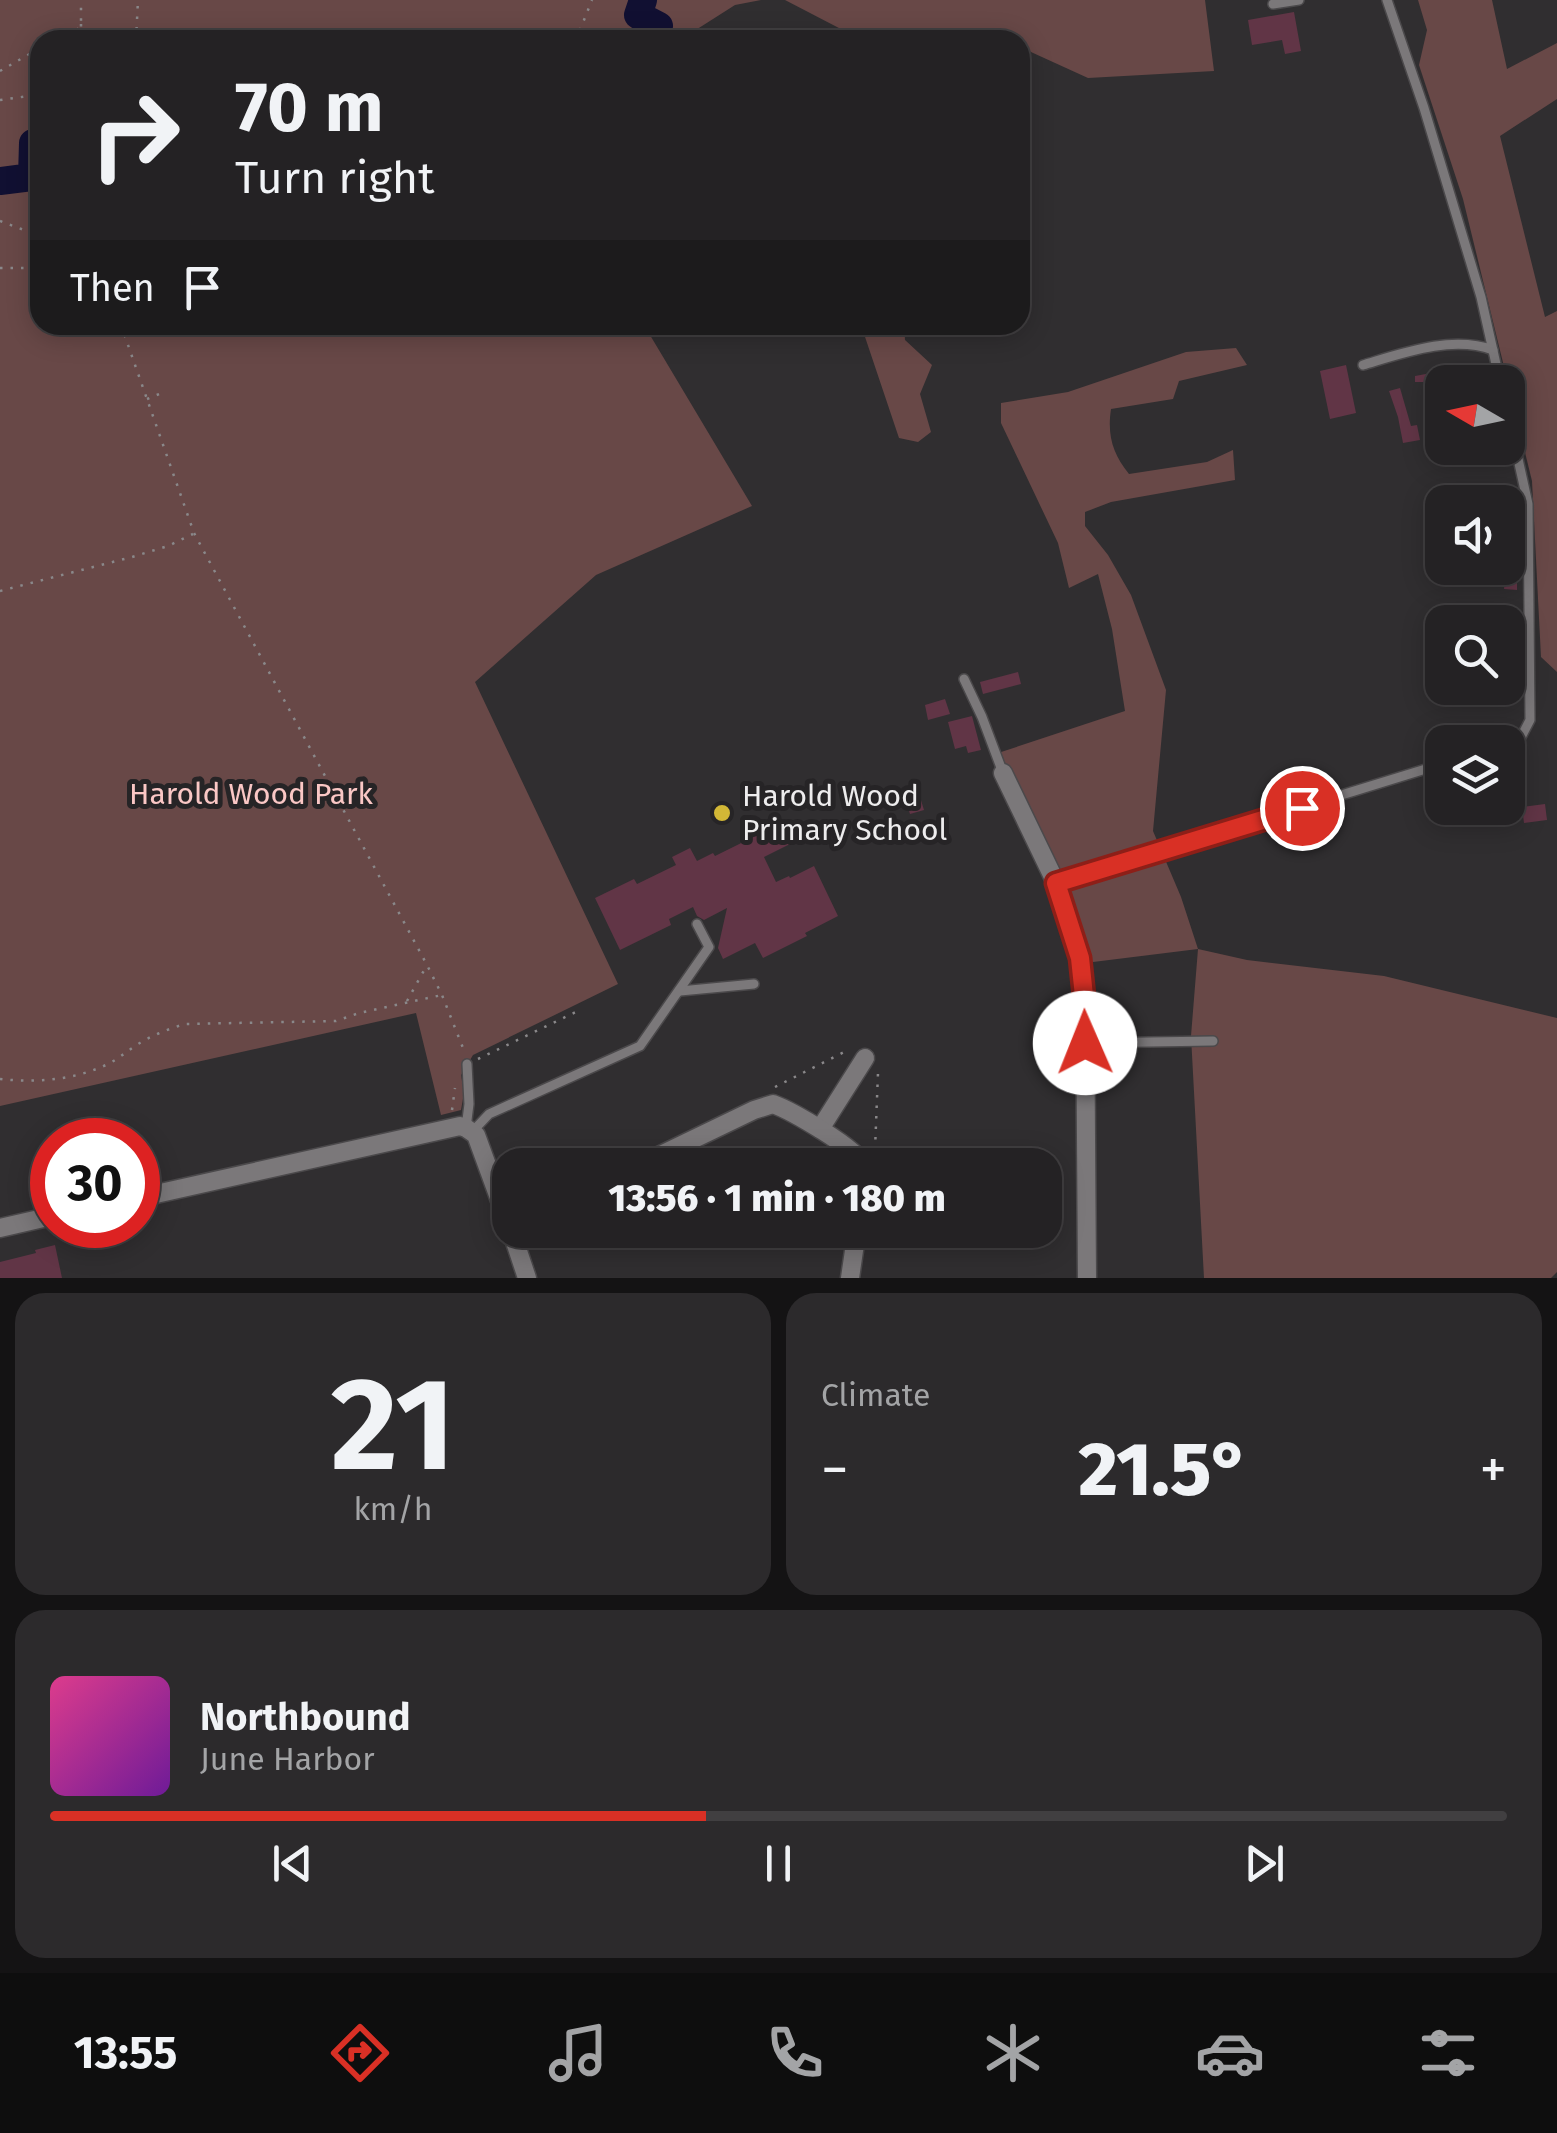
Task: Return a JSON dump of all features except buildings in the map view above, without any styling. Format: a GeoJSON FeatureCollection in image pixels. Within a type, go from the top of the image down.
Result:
{"type":"FeatureCollection","features":[{"type":"Feature","properties":{"kind":"street"},"geometry":{"type":"LineString","coordinates":[[1003,773],[1056,883],[1080,958],[1084,996],[1087,1278]]}},
{"type":"Feature","properties":{"kind":"street"},"geometry":{"type":"LineString","coordinates":[[820,1129],[864,1058]]}},
{"type":"Feature","properties":{"kind":"street"},"geometry":{"type":"LineString","coordinates":[[676,1148],[764,1106],[778,1106],[847,1148]]}},
{"type":"Feature","properties":{"kind":"street"},"geometry":{"type":"LineString","coordinates":[[160,1193],[464,1129],[478,1140],[492,1178]]}},
{"type":"Feature","properties":{"kind":"street"},"geometry":{"type":"LineString","coordinates":[[0,1228],[30,1221]]}},
{"type":"Feature","properties":{"kind":"street"},"geometry":{"type":"LineString","coordinates":[[517,1248],[527,1278]]}},
{"type":"Feature","properties":{"kind":"street"},"geometry":{"type":"LineString","coordinates":[[850,1278],[855,1248]]}},
{"type":"Feature","properties":{"kind":"lane"},"geometry":{"type":"LineString","coordinates":[[1273,4],[1299,0]]}},
{"type":"Feature","properties":{"kind":"lane"},"geometry":{"type":"LineString","coordinates":[[1388,0],[1481,296],[1496,365]]}},
{"type":"Feature","properties":{"kind":"lane"},"geometry":{"type":"LineString","coordinates":[[1363,365],[1408,352],[1463,344],[1493,350]]}},
{"type":"Feature","properties":{"kind":"lane"},"geometry":{"type":"LineString","coordinates":[[1519,465],[1528,504],[1530,720],[1525,729]]}},
{"type":"Feature","properties":{"kind":"lane"},"geometry":{"type":"LineString","coordinates":[[964,680],[1003,773]]}},
{"type":"Feature","properties":{"kind":"lane"},"geometry":{"type":"LineString","coordinates":[[1056,883],[1425,769]]}},
{"type":"Feature","properties":{"kind":"lane"},"geometry":{"type":"LineString","coordinates":[[464,1129],[640,1046],[708,947],[697,924]]}},
{"type":"Feature","properties":{"kind":"lane"},"geometry":{"type":"LineString","coordinates":[[680,991],[754,984]]}},
{"type":"Feature","properties":{"kind":"lane"},"geometry":{"type":"LineString","coordinates":[[1085,1043],[1213,1041]]}},
{"type":"Feature","properties":{"kind":"lane"},"geometry":{"type":"LineString","coordinates":[[464,1129],[467,1064]]}},
{"type":"Feature","properties":{"kind":"path"},"geometry":{"type":"LineString","coordinates":[[81,0],[81,30]]}},
{"type":"Feature","properties":{"kind":"path"},"geometry":{"type":"LineString","coordinates":[[136,30],[138,0]]}},
{"type":"Feature","properties":{"kind":"path"},"geometry":{"type":"LineString","coordinates":[[580,30],[592,0]]}},
{"type":"Feature","properties":{"kind":"path"},"geometry":{"type":"LineString","coordinates":[[77,30],[81,22]]}},
{"type":"Feature","properties":{"kind":"path"},"geometry":{"type":"LineString","coordinates":[[0,71],[30,53]]}},
{"type":"Feature","properties":{"kind":"path"},"geometry":{"type":"LineString","coordinates":[[0,100],[30,96]]}},
{"type":"Feature","properties":{"kind":"path"},"geometry":{"type":"LineString","coordinates":[[0,221],[30,232]]}},
{"type":"Feature","properties":{"kind":"path"},"geometry":{"type":"LineString","coordinates":[[0,268],[30,268]]}},
{"type":"Feature","properties":{"kind":"path"},"geometry":{"type":"LineString","coordinates":[[125,335],[194,533],[442,995],[467,1064]]}},
{"type":"Feature","properties":{"kind":"path"},"geometry":{"type":"LineString","coordinates":[[148,399],[164,392]]}},
{"type":"Feature","properties":{"kind":"path"},"geometry":{"type":"LineString","coordinates":[[0,591],[132,558],[194,533]]}},
{"type":"Feature","properties":{"kind":"path"},"geometry":{"type":"LineString","coordinates":[[406,1002],[426,965]]}},
{"type":"Feature","properties":{"kind":"path"},"geometry":{"type":"LineString","coordinates":[[0,1079],[76,1076],[185,1024],[336,1021],[442,995]]}},
{"type":"Feature","properties":{"kind":"path"},"geometry":{"type":"LineString","coordinates":[[464,1129],[454,1075],[457,1069],[582,1008]]}},
{"type":"Feature","properties":{"kind":"green space","name":"Harold Wood Park"},"geometry":{"type":"Polygon","coordinates":[[[0,0],[761,0],[735,5],[696,30],[30,30],[30,335],[650,335],[752,506],[596,575],[475,682],[618,984],[473,1055],[461,1075],[461,1110],[441,1115],[416,1013],[0,1106],[0,0]]]}},
{"type":"Feature","properties":{"kind":"green space"},"geometry":{"type":"Polygon","coordinates":[[[785,0],[1205,0],[1214,71],[1088,78],[1030,52],[1030,30],[843,30],[785,0]]]}},
{"type":"Feature","properties":{"kind":"green space"},"geometry":{"type":"Polygon","coordinates":[[[1418,0],[1492,0],[1507,69],[1557,43],[1557,99],[1500,136],[1545,317],[1557,311],[1557,672],[1541,657],[1532,481],[1525,452],[1525,365],[1504,365],[1463,199],[1419,65],[1427,30],[1418,0]]]}},
{"type":"Feature","properties":{"kind":"green space"},"geometry":{"type":"Polygon","coordinates":[[[864,335],[905,335],[905,340],[932,365],[920,394],[931,432],[918,442],[899,438],[864,335]]]}},
{"type":"Feature","properties":{"kind":"green space"},"geometry":{"type":"Polygon","coordinates":[[[1236,348],[1247,365],[1179,381],[1173,399],[1111,409],[1110,428],[1115,452],[1129,474],[1207,462],[1233,450],[1235,480],[1111,502],[1085,512],[1085,526],[1108,555],[1131,595],[1166,690],[1153,831],[1198,949],[1080,961],[995,754],[1125,711],[1112,629],[1098,574],[1069,588],[1058,543],[1001,423],[1001,403],[1068,392],[1186,352],[1236,348]]]}},
{"type":"Feature","properties":{"kind":"green space"},"geometry":{"type":"Polygon","coordinates":[[[1198,949],[1247,960],[1384,976],[1557,1018],[1557,1272],[1551,1278],[1204,1278],[1191,1036],[1198,949]]]}},
{"type":"Feature","properties":{"kind":"waterway"},"geometry":{"type":"LineString","coordinates":[[643,0],[638,15],[659,26],[657,30]]}},
{"type":"Feature","properties":{"kind":"waterway"},"geometry":{"type":"LineString","coordinates":[[0,181],[30,177]]}},
{"type":"Feature","properties":{"kind":"place","name":"Harold Wood Primary School"},"geometry":{"type":"Point","coordinates":[722,813]}},
{"type":"Feature","properties":{"kind":"route"},"geometry":{"type":"LineString","coordinates":[[1085,1043],[1080,958],[1056,883],[1302,808]]}}]}
